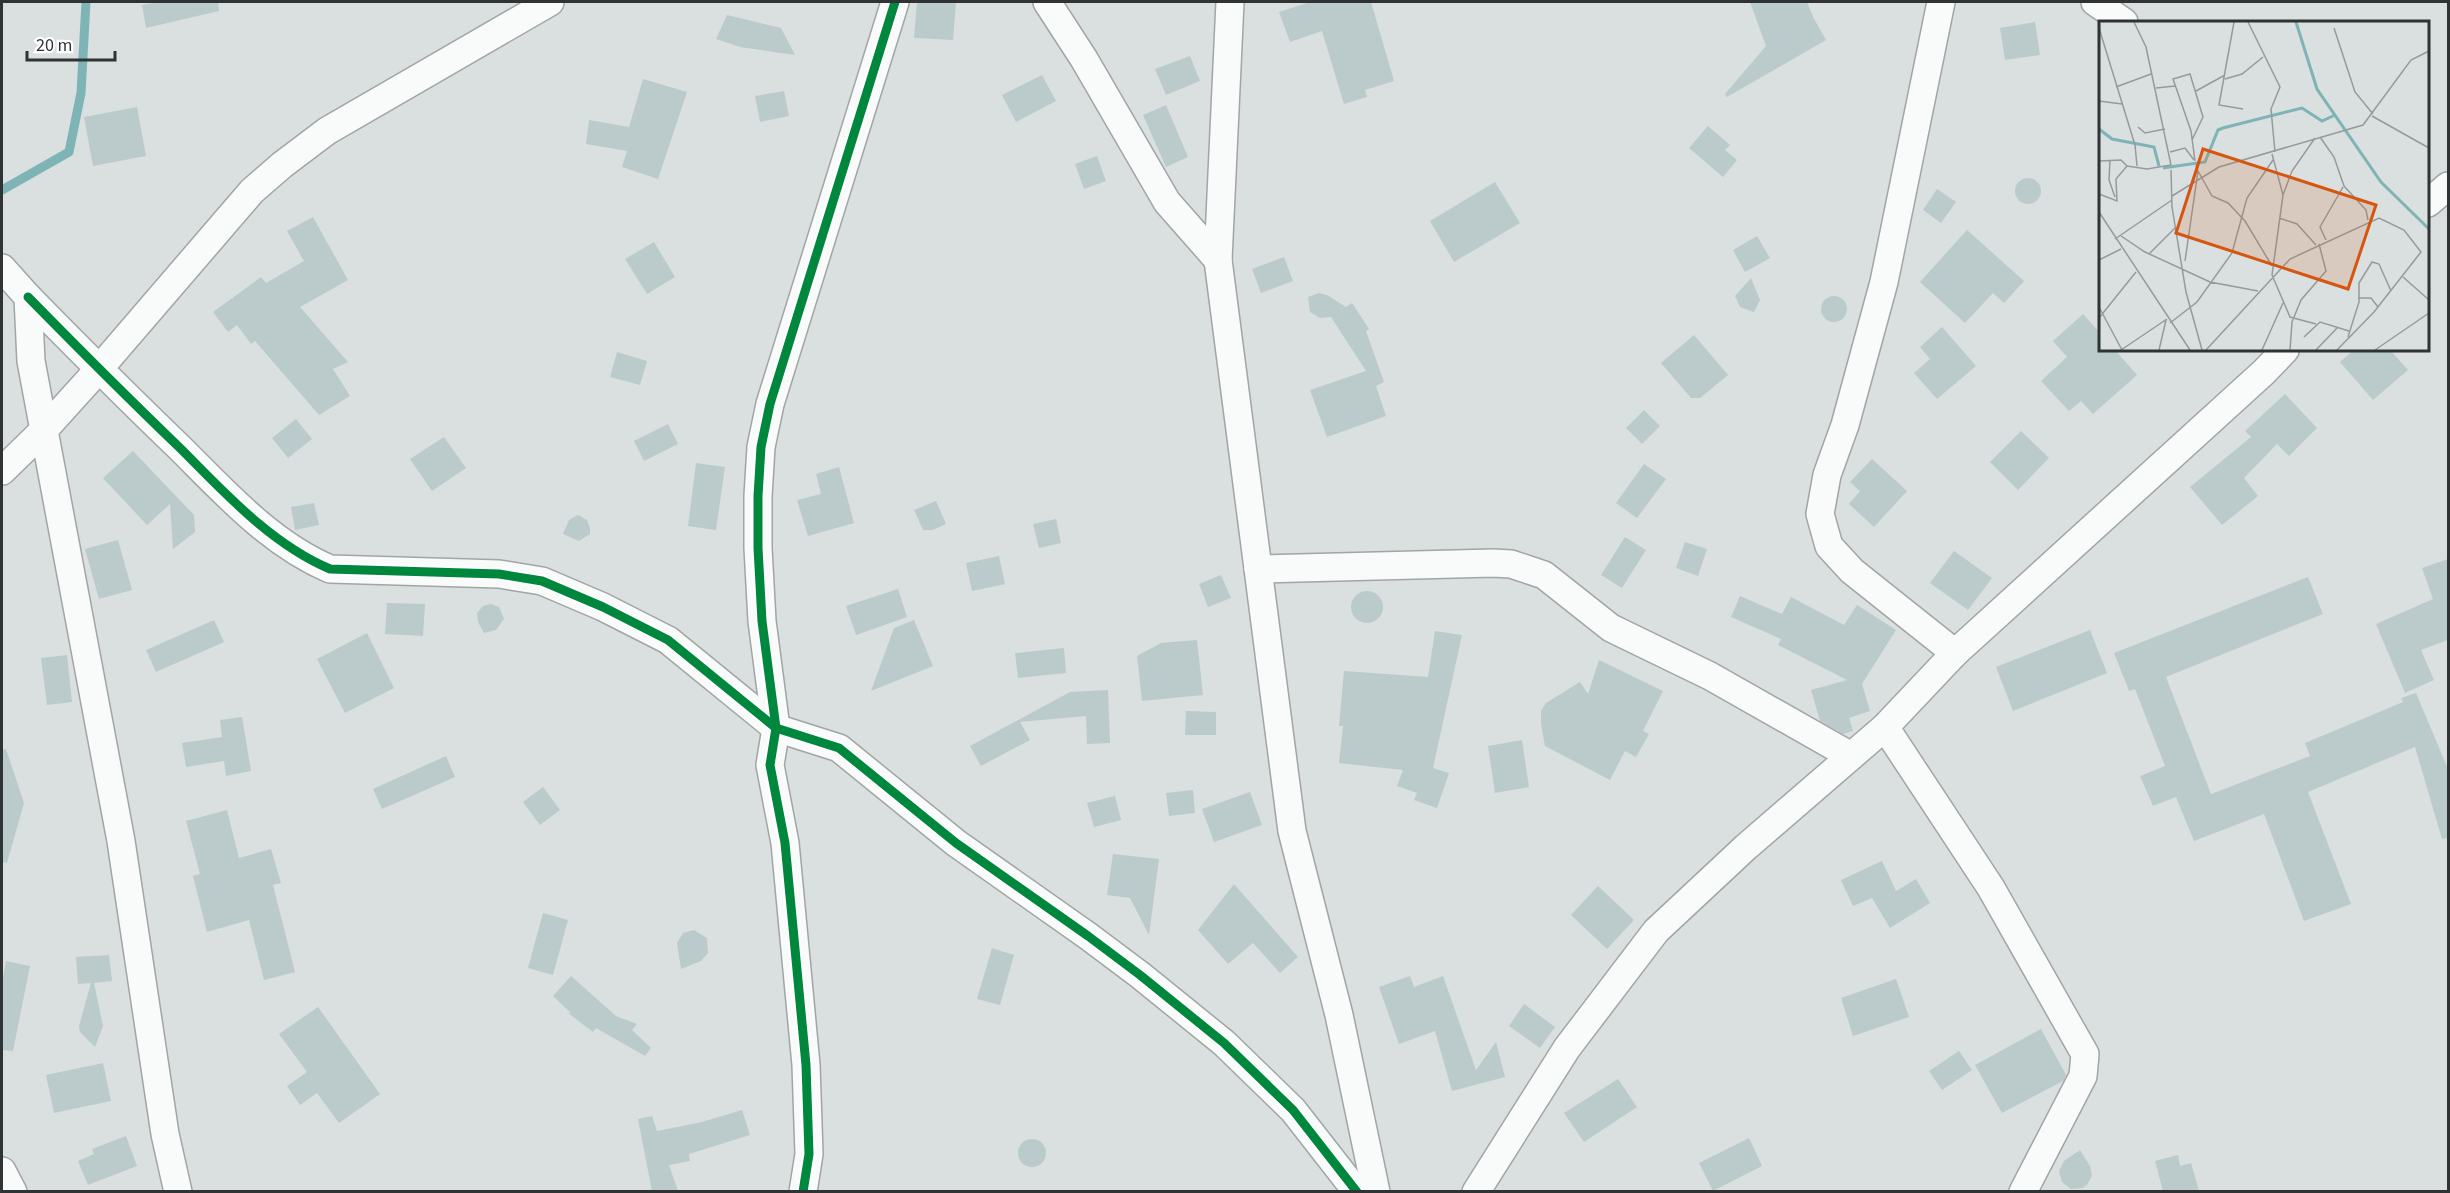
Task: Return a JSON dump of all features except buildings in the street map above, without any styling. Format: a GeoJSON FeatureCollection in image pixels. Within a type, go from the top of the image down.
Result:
{"type":"FeatureCollection","features":[{"type":"Feature","properties":{"kind":"street"},"geometry":{"type":"LineString","coordinates":[[2,471],[43,431],[99,369],[252,191],[282,165],[327,131],[550,2]]}},
{"type":"Feature","properties":{"kind":"street"},"geometry":{"type":"LineString","coordinates":[[803,1191],[809,1154],[806,1065],[785,843],[770,765],[776,728],[762,621],[758,548],[761,447],[770,404],[895,2]]}},
{"type":"Feature","properties":{"kind":"street"},"geometry":{"type":"LineString","coordinates":[[1047,2],[1084,59],[1167,202],[1218,260]]}},
{"type":"Feature","properties":{"kind":"street"},"geometry":{"type":"LineString","coordinates":[[1230,2],[1218,260],[1292,831],[1339,1015],[1376,1191]]}},
{"type":"Feature","properties":{"kind":"street"},"geometry":{"type":"LineString","coordinates":[[1941,2],[1884,282],[1845,425],[1827,475],[1821,514],[1829,546],[1852,571],[1955,653]]}},
{"type":"Feature","properties":{"kind":"street"},"geometry":{"type":"LineString","coordinates":[[2096,2],[2123,21]]}},
{"type":"Feature","properties":{"kind":"street"},"geometry":{"type":"LineString","coordinates":[[2429,201],[2448,186]]}},
{"type":"Feature","properties":{"kind":"street"},"geometry":{"type":"LineString","coordinates":[[2,268],[99,369],[254,519],[306,559],[330,569],[499,574],[542,581],[603,607],[668,640],[776,728],[839,748],[956,843],[1088,936],[1224,1043],[1293,1110],[1357,1191]]}},
{"type":"Feature","properties":{"kind":"street"},"geometry":{"type":"LineString","coordinates":[[28,297],[31,361],[119,830],[165,1134],[178,1191]]}},
{"type":"Feature","properties":{"kind":"street"},"geometry":{"type":"LineString","coordinates":[[1476,1191],[1567,1048],[1656,932],[1746,847],[1885,727],[1955,653],[2264,372],[2284,351]]}},
{"type":"Feature","properties":{"kind":"street"},"geometry":{"type":"LineString","coordinates":[[1258,569],[1511,564],[1544,575],[1611,628],[1710,676],[1851,756]]}},
{"type":"Feature","properties":{"kind":"street"},"geometry":{"type":"LineString","coordinates":[[1885,727],[1991,888],[2085,1054],[2082,1076],[2023,1191]]}},
{"type":"Feature","properties":{"kind":"street"},"geometry":{"type":"LineString","coordinates":[[2,1171],[13,1191]]}},
{"type":"Feature","properties":{"kind":"waterway"},"geometry":{"type":"LineString","coordinates":[[2,190],[69,152],[81,93],[86,2]]}},
{"type":"Feature","properties":{"kind":"cycle path"},"geometry":{"type":"LineString","coordinates":[[803,1192],[809,1154],[806,1065],[785,843],[770,765],[776,728],[762,621],[758,548],[761,447],[770,404],[895,2]]}},
{"type":"Feature","properties":{"kind":"cycle path"},"geometry":{"type":"LineString","coordinates":[[28,297],[232,500],[269,532],[308,558],[330,569],[499,574],[542,581],[603,607],[668,640],[776,728],[839,748],[956,843],[1088,936],[1224,1043],[1293,1110],[1357,1192]]}}]}
